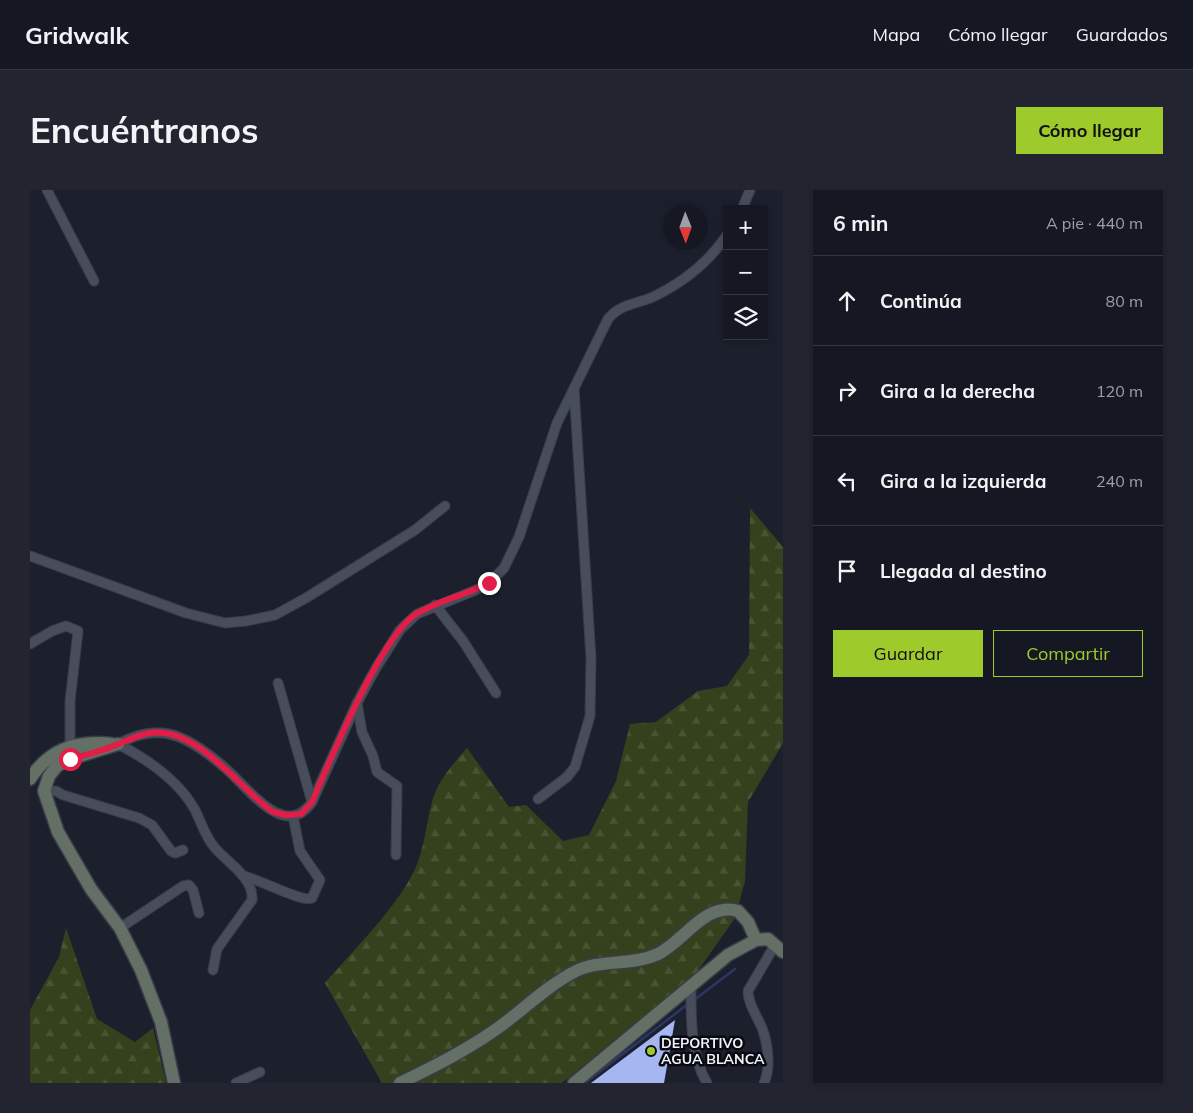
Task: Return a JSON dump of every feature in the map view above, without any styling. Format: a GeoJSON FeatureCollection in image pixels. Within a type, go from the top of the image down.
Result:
{"type":"FeatureCollection","features":[{"type":"Feature","properties":{"kind":"main road"},"geometry":{"type":"LineString","coordinates":[[30,779],[51,755],[70,746],[92,742],[118,744]]}},
{"type":"Feature","properties":{"kind":"main road"},"geometry":{"type":"LineString","coordinates":[[118,744],[70,759],[57,766],[49,776],[44,791],[58,832],[91,889],[120,928],[141,970],[161,1022],[174,1083]]}},
{"type":"Feature","properties":{"kind":"main road"},"geometry":{"type":"LineString","coordinates":[[400,1083],[463,1050],[578,970],[654,956],[679,941],[694,925],[715,912],[738,911],[748,922],[756,940]]}},
{"type":"Feature","properties":{"kind":"main road"},"geometry":{"type":"LineString","coordinates":[[574,1083],[691,990],[739,947],[756,940],[771,939],[779,948]]}},
{"type":"Feature","properties":{"kind":"street"},"geometry":{"type":"LineString","coordinates":[[46,190],[94,281]]}},
{"type":"Feature","properties":{"kind":"street"},"geometry":{"type":"LineString","coordinates":[[744,205],[750,190]]}},
{"type":"Feature","properties":{"kind":"street"},"geometry":{"type":"LineString","coordinates":[[118,744],[132,736],[152,732],[169,734],[186,740],[224,767],[267,807],[278,814],[293,816],[304,812],[312,802],[357,703],[400,630],[414,616],[436,604],[476,590],[489,583],[504,568],[519,537],[549,442],[605,324],[612,314],[622,307],[651,298],[676,284],[700,267],[723,240]]}},
{"type":"Feature","properties":{"kind":"street"},"geometry":{"type":"LineString","coordinates":[[538,799],[567,776],[575,767],[590,716],[591,658],[574,388]]}},
{"type":"Feature","properties":{"kind":"street"},"geometry":{"type":"LineString","coordinates":[[30,556],[186,613],[226,623],[246,621],[275,615],[306,598],[415,530],[445,506]]}},
{"type":"Feature","properties":{"kind":"street"},"geometry":{"type":"LineString","coordinates":[[436,604],[463,641],[496,693]]}},
{"type":"Feature","properties":{"kind":"street"},"geometry":{"type":"LineString","coordinates":[[30,644],[52,631],[66,626],[78,631],[70,701],[70,746]]}},
{"type":"Feature","properties":{"kind":"street"},"geometry":{"type":"LineString","coordinates":[[278,683],[312,802]]}},
{"type":"Feature","properties":{"kind":"street"},"geometry":{"type":"LineString","coordinates":[[357,703],[362,732],[373,756],[377,772],[397,786],[396,855]]}},
{"type":"Feature","properties":{"kind":"street"},"geometry":{"type":"LineString","coordinates":[[118,744],[138,755],[180,789],[193,805],[214,847],[243,876],[252,894],[252,900],[217,949],[213,970]]}},
{"type":"Feature","properties":{"kind":"street"},"geometry":{"type":"LineString","coordinates":[[44,791],[56,791],[77,800],[139,818],[152,825],[172,851],[175,853],[184,850]]}},
{"type":"Feature","properties":{"kind":"street"},"geometry":{"type":"LineString","coordinates":[[243,876],[258,879],[303,899],[312,898],[320,883],[319,877],[300,851],[293,816]]}},
{"type":"Feature","properties":{"kind":"street"},"geometry":{"type":"LineString","coordinates":[[120,928],[183,886],[190,885],[194,890],[199,913]]}},
{"type":"Feature","properties":{"kind":"street"},"geometry":{"type":"LineString","coordinates":[[764,1083],[768,1069],[766,1044],[762,1028],[748,998],[748,991],[779,948]]}},
{"type":"Feature","properties":{"kind":"street"},"geometry":{"type":"LineString","coordinates":[[691,990],[696,1052],[707,1083]]}},
{"type":"Feature","properties":{"kind":"street"},"geometry":{"type":"LineString","coordinates":[[236,1083],[260,1072]]}},
{"type":"Feature","properties":{"kind":"green space"},"geometry":{"type":"Polygon","coordinates":[[[750,508],[783,547],[783,743],[748,802],[745,881],[735,918],[697,972],[562,1083],[382,1083],[325,983],[374,928],[398,898],[407,883],[418,861],[434,794],[442,780],[467,748],[509,807],[526,805],[563,841],[589,835],[616,781],[630,724],[656,722],[698,691],[727,686],[749,655],[750,508]]]}},
{"type":"Feature","properties":{"kind":"green space"},"geometry":{"type":"Polygon","coordinates":[[[66,928],[97,1019],[135,1042],[153,1028],[166,1083],[30,1083],[30,1010],[59,957],[66,928]]]}},
{"type":"Feature","properties":{"kind":"building","name":"DEPORTIVO AGUA BLANCA"},"geometry":{"type":"Polygon","coordinates":[[[675,1020],[664,1083],[591,1083],[675,1020]]]}},
{"type":"Feature","properties":{"kind":"waterway"},"geometry":{"type":"LineString","coordinates":[[694,1000],[735,969]]}},
{"type":"Feature","properties":{"kind":"waterway"},"geometry":{"type":"LineString","coordinates":[[585,1083],[688,1004]]}},
{"type":"Feature","properties":{"kind":"place","name":"DEPORTIVO AGUA BLANCA"},"geometry":{"type":"Point","coordinates":[651,1051]}},
{"type":"Feature","properties":{"kind":"route"},"geometry":{"type":"LineString","coordinates":[[70,759],[118,744],[132,736],[152,732],[169,734],[186,740],[215,760],[273,812],[293,816],[301,814],[312,802],[357,703],[387,649],[400,630],[416,614],[489,583]]}}]}
